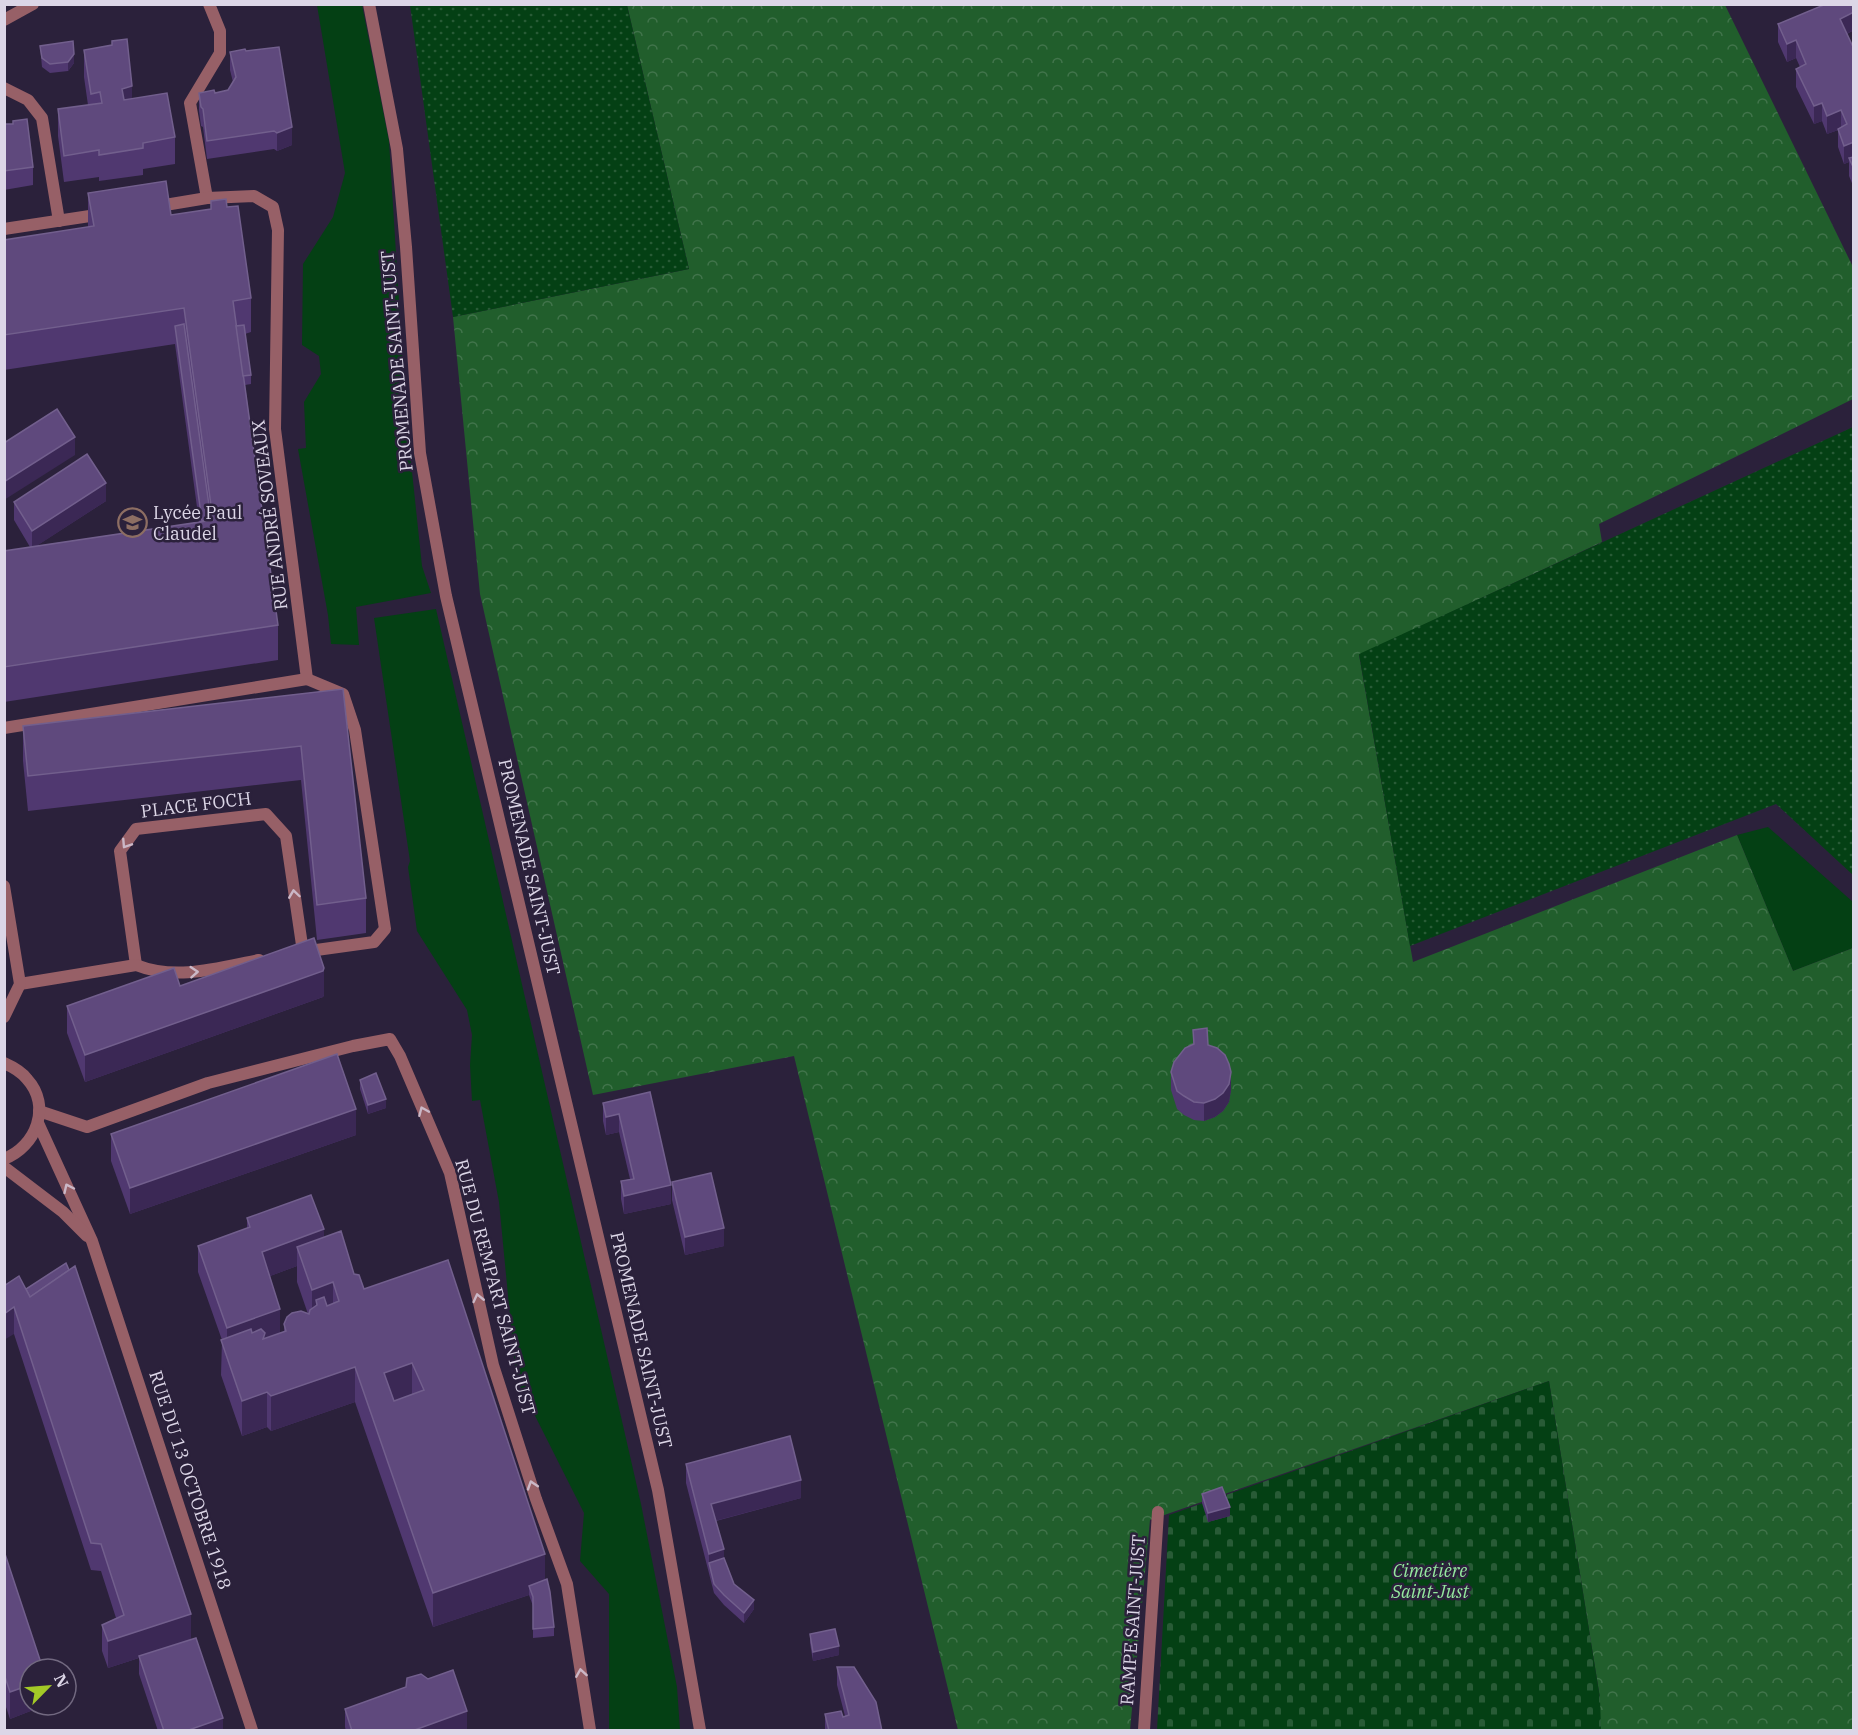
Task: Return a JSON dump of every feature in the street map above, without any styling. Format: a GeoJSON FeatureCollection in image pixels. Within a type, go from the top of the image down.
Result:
{"type":"FeatureCollection","features":[{"type":"Feature","properties":{"kind":"street"},"geometry":{"type":"LineString","coordinates":[[4,20],[33,4]]}},
{"type":"Feature","properties":{"kind":"street"},"geometry":{"type":"LineString","coordinates":[[207,198],[190,103],[220,53],[220,31],[209,4]]}},
{"type":"Feature","properties":{"kind":"street","name":"PROMENADE SAINT-JUST"},"geometry":{"type":"LineString","coordinates":[[369,4],[397,149],[420,453],[446,596],[658,1490],[700,1731]]}},
{"type":"Feature","properties":{"kind":"street"},"geometry":{"type":"LineString","coordinates":[[4,88],[28,100],[42,118],[59,221]]}},
{"type":"Feature","properties":{"kind":"street","name":"RUE ANDRÉ SOVEAUX"},"geometry":{"type":"LineString","coordinates":[[138,209],[207,198],[254,196],[273,207],[278,230],[275,429],[307,679]]}},
{"type":"Feature","properties":{"kind":"street"},"geometry":{"type":"LineString","coordinates":[[4,229],[116,212]]}},
{"type":"Feature","properties":{"kind":"street"},"geometry":{"type":"LineString","coordinates":[[4,728],[307,679]]}},
{"type":"Feature","properties":{"kind":"street","name":"PLACE FOCH"},"geometry":{"type":"LineString","coordinates":[[136,965],[120,851],[136,829],[266,814],[286,836],[297,953],[374,942],[385,929],[354,730],[344,693],[307,679]]}},
{"type":"Feature","properties":{"kind":"street"},"geometry":{"type":"LineString","coordinates":[[4,886],[20,984],[4,1017]]}},
{"type":"Feature","properties":{"kind":"street"},"geometry":{"type":"LineString","coordinates":[[20,984],[136,965],[151,970],[193,973],[270,958]]}},
{"type":"Feature","properties":{"kind":"street","name":"RUE DU REMPART SAINT-JUST"},"geometry":{"type":"LineString","coordinates":[[39,1117],[87,1127],[208,1083],[353,1046],[390,1039],[400,1056],[450,1173],[493,1365],[536,1498],[567,1584],[590,1731]]}},
{"type":"Feature","properties":{"kind":"street","name":"RUE DU 13 OCTOBRE 1918"},"geometry":{"type":"LineString","coordinates":[[4,1063],[17,1069],[29,1080],[37,1095],[39,1117],[92,1241],[252,1731]]}},
{"type":"Feature","properties":{"kind":"street"},"geometry":{"type":"LineString","coordinates":[[4,1159],[13,1156],[24,1147],[33,1136],[39,1117]]}},
{"type":"Feature","properties":{"kind":"street","name":"RUE DU 13 OCTOBRE 1918"},"geometry":{"type":"LineString","coordinates":[[4,1167],[63,1212],[92,1241]]}},
{"type":"Feature","properties":{"kind":"street","name":"RAMPE SAINT-JUST"},"geometry":{"type":"LineString","coordinates":[[1144,1731],[1158,1512]]}},
{"type":"Feature","properties":{"kind":"green space"},"geometry":{"type":"Polygon","coordinates":[[[317,5],[362,5],[389,141],[406,415],[422,566],[431,593],[356,607],[359,645],[331,644],[328,615],[298,449],[306,448],[304,402],[321,374],[319,356],[302,345],[303,264],[333,217],[345,173],[317,5]]]}},
{"type":"Feature","properties":{"kind":"green space"},"geometry":{"type":"Polygon","coordinates":[[[410,5],[627,5],[689,269],[453,317],[410,5]]]}},
{"type":"Feature","properties":{"kind":"green space"},"geometry":{"type":"Polygon","coordinates":[[[627,5],[1725,5],[1853,267],[1853,399],[1599,524],[1602,542],[1359,655],[1413,962],[1737,835],[1793,971],[1853,948],[1853,1730],[1600,1730],[1600,1698],[1549,1381],[1150,1520],[1130,1730],[958,1730],[794,1056],[593,1095],[480,594],[453,317],[689,269],[627,5]]]}},
{"type":"Feature","properties":{"kind":"green space"},"geometry":{"type":"Polygon","coordinates":[[[1853,427],[1853,875],[1776,804],[1410,946],[1359,654],[1853,427]]]}},
{"type":"Feature","properties":{"kind":"green space"},"geometry":{"type":"Polygon","coordinates":[[[436,609],[641,1504],[677,1687],[680,1730],[609,1730],[609,1594],[580,1561],[584,1513],[516,1378],[499,1202],[480,1100],[472,1101],[470,1065],[472,1035],[467,1010],[417,931],[408,867],[410,861],[374,618],[436,609]]]}},
{"type":"Feature","properties":{"kind":"green space"},"geometry":{"type":"Polygon","coordinates":[[[1768,827],[1853,902],[1853,948],[1793,971],[1737,835],[1768,827]]]}},
{"type":"Feature","properties":{"kind":"green space","name":"Cimetière Saint-Just"},"geometry":{"type":"Polygon","coordinates":[[[1549,1381],[1600,1698],[1601,1730],[1157,1730],[1169,1515],[1549,1381]]]}},
{"type":"Feature","properties":{"kind":"building"},"geometry":{"type":"Polygon","coordinates":[[[1826,4],[1852,4],[1854,10],[1840,19],[1854,49],[1854,142],[1844,146],[1838,129],[1847,124],[1841,110],[1827,116],[1822,103],[1814,106],[1796,69],[1806,64],[1796,40],[1787,44],[1778,24],[1826,4]]]}},
{"type":"Feature","properties":{"kind":"building"},"geometry":{"type":"Polygon","coordinates":[[[127,39],[132,86],[122,89],[124,100],[167,93],[175,137],[143,143],[143,148],[99,155],[99,150],[64,156],[58,109],[102,103],[100,92],[91,94],[84,50],[112,45],[112,41],[127,39]]]}},
{"type":"Feature","properties":{"kind":"building"},"geometry":{"type":"Polygon","coordinates":[[[73,41],[74,54],[68,62],[50,64],[42,58],[40,46],[73,41]]]}},
{"type":"Feature","properties":{"kind":"building"},"geometry":{"type":"Polygon","coordinates":[[[279,47],[292,127],[277,133],[274,131],[207,141],[199,93],[228,90],[236,77],[230,52],[279,47]]]}},
{"type":"Feature","properties":{"kind":"building"},"geometry":{"type":"Polygon","coordinates":[[[27,119],[33,167],[4,171],[4,124],[13,124],[13,121],[27,119]]]}},
{"type":"Feature","properties":{"kind":"building"},"geometry":{"type":"Polygon","coordinates":[[[1854,157],[1854,169],[1849,158],[1854,157]]]}},
{"type":"Feature","properties":{"kind":"building"},"geometry":{"type":"Polygon","coordinates":[[[166,181],[171,215],[211,209],[211,201],[226,199],[227,207],[238,206],[251,298],[233,301],[278,625],[4,667],[4,551],[213,520],[184,308],[4,335],[4,240],[94,226],[88,193],[166,181]]]}},
{"type":"Feature","properties":{"kind":"building"},"geometry":{"type":"Polygon","coordinates":[[[184,324],[211,520],[202,521],[175,326],[184,324]]]}},
{"type":"Feature","properties":{"kind":"building"},"geometry":{"type":"Polygon","coordinates":[[[244,325],[251,375],[243,376],[236,326],[244,325]]]}},
{"type":"Feature","properties":{"kind":"building"},"geometry":{"type":"Polygon","coordinates":[[[57,409],[75,437],[4,482],[4,443],[57,409]]]}},
{"type":"Feature","properties":{"kind":"building"},"geometry":{"type":"Polygon","coordinates":[[[87,454],[106,483],[32,531],[14,502],[87,454]]]}},
{"type":"Feature","properties":{"kind":"building"},"geometry":{"type":"Polygon","coordinates":[[[343,689],[366,898],[317,905],[301,746],[28,776],[23,726],[343,689]]]}},
{"type":"Feature","properties":{"kind":"building"},"geometry":{"type":"Polygon","coordinates":[[[314,938],[323,971],[85,1055],[67,1006],[174,968],[180,986],[314,938]]]}},
{"type":"Feature","properties":{"kind":"building"},"geometry":{"type":"Polygon","coordinates":[[[1207,1028],[1208,1045],[1217,1048],[1225,1055],[1229,1064],[1231,1072],[1229,1084],[1215,1099],[1204,1103],[1194,1102],[1177,1091],[1171,1072],[1174,1062],[1185,1048],[1194,1044],[1193,1030],[1207,1028]]]}},
{"type":"Feature","properties":{"kind":"building"},"geometry":{"type":"Polygon","coordinates":[[[337,1054],[356,1109],[130,1188],[111,1134],[337,1054]]]}},
{"type":"Feature","properties":{"kind":"building"},"geometry":{"type":"Polygon","coordinates":[[[376,1073],[386,1099],[368,1105],[360,1080],[376,1073]]]}},
{"type":"Feature","properties":{"kind":"building"},"geometry":{"type":"Polygon","coordinates":[[[650,1092],[671,1185],[624,1196],[621,1181],[634,1179],[619,1114],[606,1117],[603,1103],[650,1092]]]}},
{"type":"Feature","properties":{"kind":"building"},"geometry":{"type":"Polygon","coordinates":[[[711,1173],[724,1228],[685,1237],[672,1182],[711,1173]]]}},
{"type":"Feature","properties":{"kind":"building"},"geometry":{"type":"Polygon","coordinates":[[[311,1195],[324,1229],[262,1252],[280,1309],[227,1328],[198,1246],[250,1227],[247,1218],[311,1195]]]}},
{"type":"Feature","properties":{"kind":"building"},"geometry":{"type":"Polygon","coordinates":[[[341,1231],[354,1274],[359,1275],[364,1289],[448,1260],[545,1554],[433,1593],[355,1367],[271,1396],[267,1392],[242,1401],[221,1340],[251,1329],[252,1333],[261,1329],[265,1333],[263,1339],[286,1331],[284,1324],[287,1317],[301,1311],[309,1314],[310,1310],[317,1305],[316,1300],[324,1297],[327,1306],[339,1301],[333,1282],[312,1290],[297,1247],[341,1231]],[[412,1363],[384,1373],[394,1401],[424,1390],[412,1363]]]}},
{"type":"Feature","properties":{"kind":"building"},"geometry":{"type":"Polygon","coordinates":[[[66,1263],[69,1270],[30,1297],[26,1289],[66,1263]]]}},
{"type":"Feature","properties":{"kind":"building"},"geometry":{"type":"Polygon","coordinates":[[[75,1266],[191,1614],[108,1641],[102,1625],[124,1615],[101,1544],[91,1543],[14,1307],[4,1314],[4,1286],[19,1276],[30,1297],[75,1266]]]}},
{"type":"Feature","properties":{"kind":"building"},"geometry":{"type":"Polygon","coordinates":[[[790,1436],[801,1480],[711,1504],[724,1549],[709,1554],[686,1464],[790,1436]]]}},
{"type":"Feature","properties":{"kind":"building"},"geometry":{"type":"Polygon","coordinates":[[[1222,1487],[1230,1507],[1208,1513],[1202,1494],[1222,1487]]]}},
{"type":"Feature","properties":{"kind":"building"},"geometry":{"type":"Polygon","coordinates":[[[4,1551],[39,1657],[18,1657],[18,1689],[10,1692],[4,1674],[4,1551]]]}},
{"type":"Feature","properties":{"kind":"building"},"geometry":{"type":"Polygon","coordinates":[[[724,1558],[734,1584],[754,1600],[744,1613],[714,1584],[709,1563],[724,1558]]]}},
{"type":"Feature","properties":{"kind":"building"},"geometry":{"type":"Polygon","coordinates":[[[547,1579],[554,1627],[533,1629],[533,1597],[529,1586],[547,1579]]]}},
{"type":"Feature","properties":{"kind":"building"},"geometry":{"type":"Polygon","coordinates":[[[835,1629],[839,1646],[813,1652],[810,1634],[835,1629]]]}},
{"type":"Feature","properties":{"kind":"building"},"geometry":{"type":"Polygon","coordinates":[[[196,1638],[223,1718],[186,1731],[164,1731],[139,1656],[196,1638]]]}},
{"type":"Feature","properties":{"kind":"building"},"geometry":{"type":"Polygon","coordinates":[[[837,1667],[854,1667],[876,1702],[882,1731],[829,1731],[825,1714],[841,1711],[843,1717],[849,1715],[837,1667]]]}},
{"type":"Feature","properties":{"kind":"building"},"geometry":{"type":"Polygon","coordinates":[[[453,1670],[467,1711],[412,1731],[352,1731],[345,1709],[406,1687],[407,1678],[421,1674],[428,1679],[453,1670]]]}},
{"type":"Feature","properties":{"kind":"place","name":"Lycée Paul Claudel"},"geometry":{"type":"Point","coordinates":[132,523]}}]}
